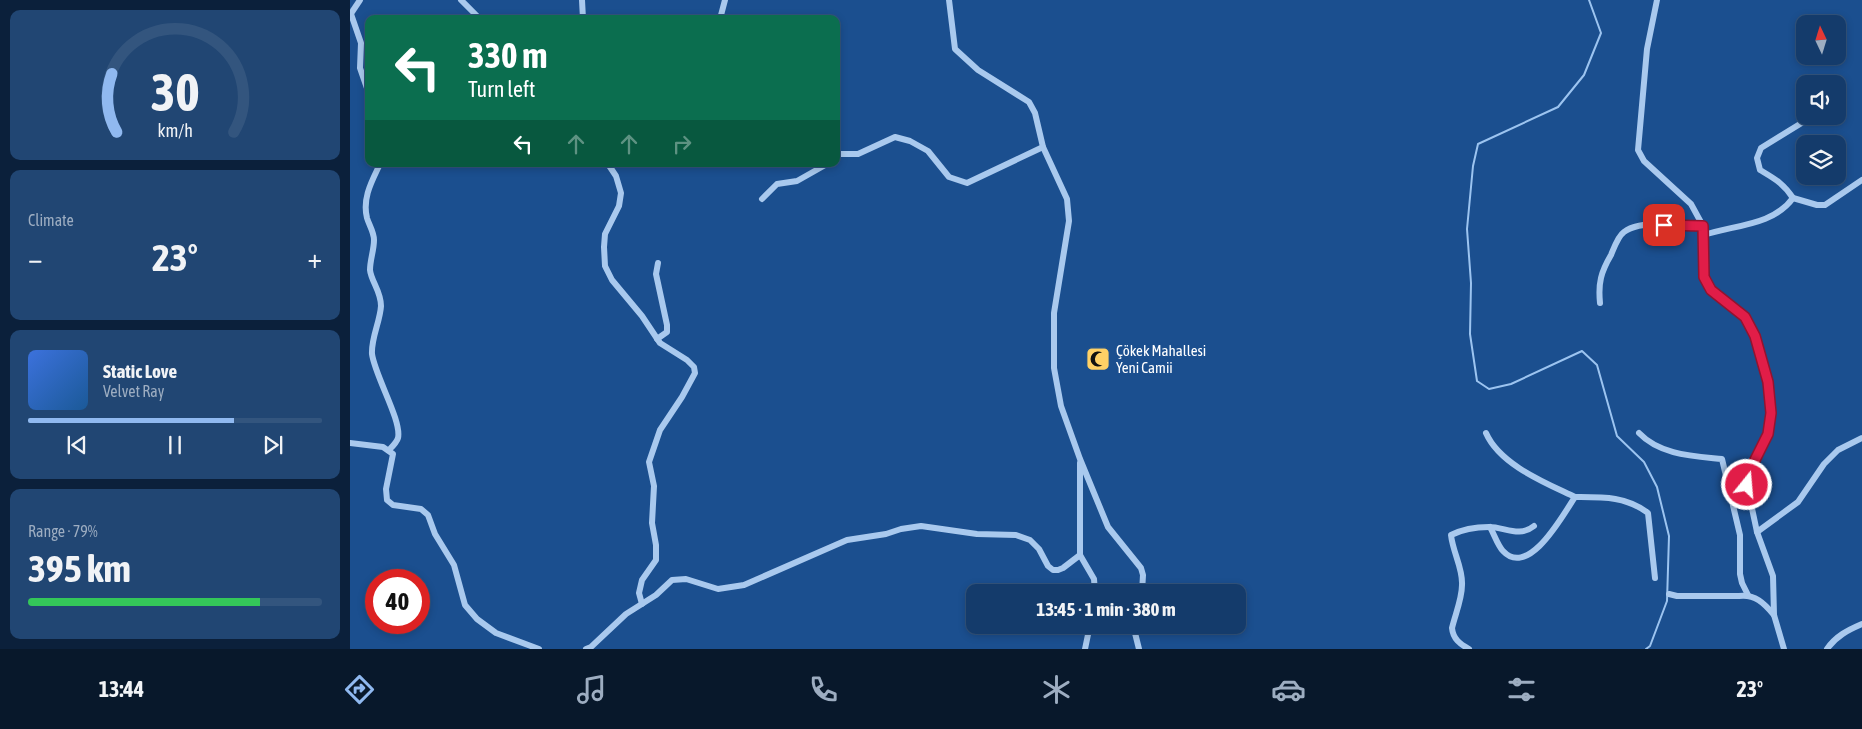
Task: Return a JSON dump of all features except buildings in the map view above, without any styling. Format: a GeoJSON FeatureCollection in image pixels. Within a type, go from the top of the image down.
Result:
{"type":"FeatureCollection","features":[{"type":"Feature","properties":{"kind":"street"},"geometry":{"type":"LineString","coordinates":[[360,0],[350,15],[361,44],[360,68],[365,82]]}},
{"type":"Feature","properties":{"kind":"street"},"geometry":{"type":"LineString","coordinates":[[461,0],[476,15]]}},
{"type":"Feature","properties":{"kind":"street"},"geometry":{"type":"LineString","coordinates":[[582,0],[582,15]]}},
{"type":"Feature","properties":{"kind":"street"},"geometry":{"type":"LineString","coordinates":[[721,15],[725,0]]}},
{"type":"Feature","properties":{"kind":"street"},"geometry":{"type":"LineString","coordinates":[[949,0],[955,49],[978,70],[1029,102],[1035,113],[1043,147],[1067,199],[1069,221],[1054,313],[1054,368],[1060,406],[1108,527],[1141,568],[1142,584]]}},
{"type":"Feature","properties":{"kind":"street"},"geometry":{"type":"LineString","coordinates":[[1657,0],[1647,49],[1638,150],[1644,161],[1691,204],[1703,226],[1704,277],[1711,290],[1745,317],[1755,336],[1768,382],[1771,413],[1768,434],[1751,468],[1747,485],[1757,532],[1773,576],[1774,616],[1784,649]]}},
{"type":"Feature","properties":{"kind":"street"},"geometry":{"type":"LineString","coordinates":[[1798,125],[1761,148],[1757,158],[1760,170],[1782,182],[1792,198],[1817,205],[1825,205],[1862,180]]}},
{"type":"Feature","properties":{"kind":"street"},"geometry":{"type":"LineString","coordinates":[[840,156],[858,154],[895,137],[910,141],[928,151],[949,177],[967,183],[1043,147]]}},
{"type":"Feature","properties":{"kind":"street"},"geometry":{"type":"LineString","coordinates":[[379,167],[367,194],[365,204],[374,236],[370,271],[379,291],[381,304],[372,354],[376,372],[398,430],[398,439],[389,450]]}},
{"type":"Feature","properties":{"kind":"street"},"geometry":{"type":"LineString","coordinates":[[610,167],[616,176],[621,193],[619,206],[605,234],[605,266],[612,280],[642,316],[657,339],[668,349],[687,360],[694,367],[695,373],[660,430],[649,462],[654,486],[652,523],[656,545],[656,560],[642,580],[639,593],[642,604]]}},
{"type":"Feature","properties":{"kind":"street"},"geometry":{"type":"LineString","coordinates":[[762,199],[777,184],[797,181],[821,167]]}},
{"type":"Feature","properties":{"kind":"street"},"geometry":{"type":"LineString","coordinates":[[1704,236],[1762,220],[1788,205],[1792,198]]}},
{"type":"Feature","properties":{"kind":"street"},"geometry":{"type":"LineString","coordinates":[[1600,303],[1598,286],[1606,264],[1623,232],[1637,226],[1677,224],[1703,226]]}},
{"type":"Feature","properties":{"kind":"street"},"geometry":{"type":"LineString","coordinates":[[657,339],[667,332],[656,274],[658,263]]}},
{"type":"Feature","properties":{"kind":"street"},"geometry":{"type":"LineString","coordinates":[[1486,433],[1489,441],[1520,469],[1575,497],[1620,498],[1638,505],[1648,513],[1655,578]]}},
{"type":"Feature","properties":{"kind":"street"},"geometry":{"type":"LineString","coordinates":[[1639,433],[1646,441],[1664,449],[1681,454],[1722,459],[1740,535],[1740,574],[1748,595]]}},
{"type":"Feature","properties":{"kind":"street"},"geometry":{"type":"LineString","coordinates":[[1757,532],[1798,502],[1824,464],[1838,450],[1862,438]]}},
{"type":"Feature","properties":{"kind":"street"},"geometry":{"type":"LineString","coordinates":[[350,443],[382,447],[393,454],[386,489],[387,500],[393,504],[420,510],[428,515],[435,534],[454,565],[466,605],[477,619],[496,633],[539,649]]}},
{"type":"Feature","properties":{"kind":"street"},"geometry":{"type":"LineString","coordinates":[[1080,459],[1080,555],[1094,579],[1094,584]]}},
{"type":"Feature","properties":{"kind":"street"},"geometry":{"type":"LineString","coordinates":[[1490,527],[1503,552],[1514,558],[1528,556],[1542,544],[1575,497]]}},
{"type":"Feature","properties":{"kind":"street"},"geometry":{"type":"LineString","coordinates":[[586,649],[591,647],[626,614],[656,595],[672,580],[686,579],[718,589],[744,585],[847,540],[878,536],[901,529],[921,526],[959,533],[1016,535],[1030,540],[1039,549],[1048,566],[1053,570],[1063,568],[1080,555]]}},
{"type":"Feature","properties":{"kind":"street"},"geometry":{"type":"LineString","coordinates":[[1469,649],[1455,639],[1452,634],[1463,586],[1461,571],[1454,552],[1451,536],[1463,529],[1490,527],[1515,532],[1528,531],[1534,526]]}},
{"type":"Feature","properties":{"kind":"street"},"geometry":{"type":"LineString","coordinates":[[1669,594],[1686,596],[1748,595],[1764,602],[1774,616]]}},
{"type":"Feature","properties":{"kind":"street"},"geometry":{"type":"LineString","coordinates":[[1827,649],[1832,641],[1842,633],[1862,624]]}},
{"type":"Feature","properties":{"kind":"street"},"geometry":{"type":"LineString","coordinates":[[1085,649],[1088,634]]}},
{"type":"Feature","properties":{"kind":"street"},"geometry":{"type":"LineString","coordinates":[[1136,634],[1140,649]]}},
{"type":"Feature","properties":{"kind":"waterway"},"geometry":{"type":"LineString","coordinates":[[1589,0],[1601,33],[1584,75],[1558,107],[1478,144],[1473,166],[1467,229],[1471,283],[1470,334],[1477,381],[1489,389],[1511,384],[1582,351],[1597,365],[1617,436],[1644,462],[1657,487],[1669,536],[1667,601],[1650,646],[1646,649]]}},
{"type":"Feature","properties":{"kind":"place","name":"Çökek Mahallesi Yeni Camii"},"geometry":{"type":"Point","coordinates":[1098,359]}},
{"type":"Feature","properties":{"kind":"route"},"geometry":{"type":"LineString","coordinates":[[1664,225],[1703,226],[1704,277],[1711,290],[1745,317],[1755,336],[1768,382],[1771,413],[1768,434],[1751,468],[1747,485]]}}]}
